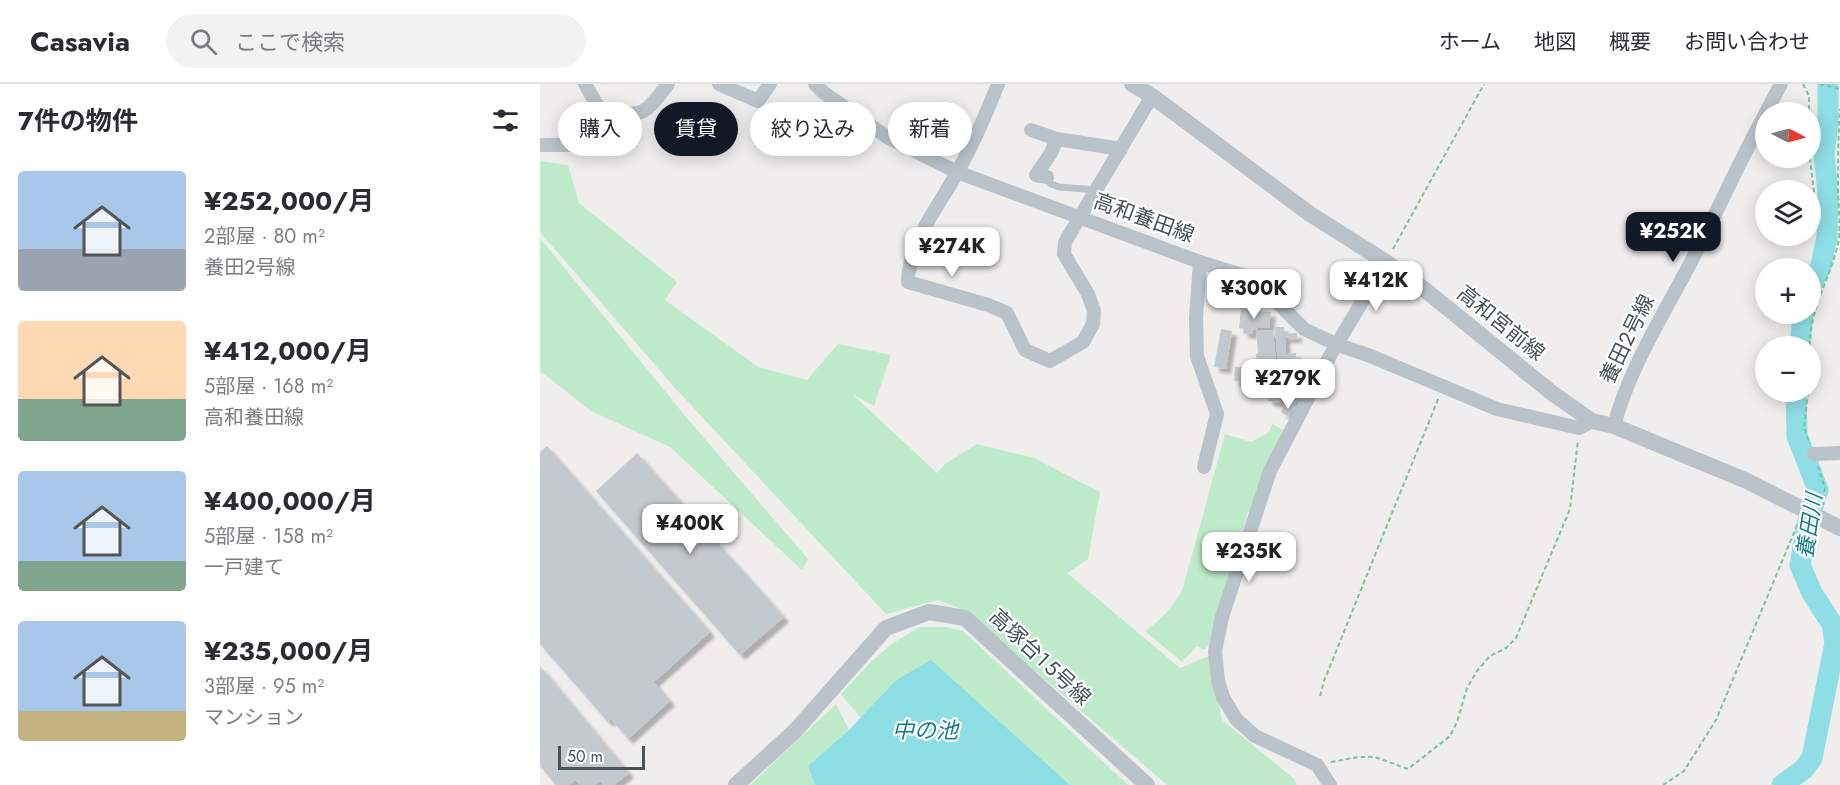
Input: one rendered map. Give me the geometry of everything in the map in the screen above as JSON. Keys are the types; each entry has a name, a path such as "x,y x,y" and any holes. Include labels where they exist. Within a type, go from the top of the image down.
{"street":[{"path":"585,84 596,102"},
{"path":"642,114 668,84"},
{"path":"719,84 758,101 770,84"},
{"name":"高和養田線","path":"815,84 886,137 957,172 1200,262 1245,276 1260,285 1304,329 1338,345 1368,355 1497,409 1586,425"},
{"path":"998,84 985,119 918,240 908,266 908,282 988,305 1006,313 1025,350 1050,361 1083,342 1093,324 1094,311 1088,294 1064,254 1065,242 1152,96"},
{"name":"高和宮前線","path":"1132,84 1152,96 1310,214 1424,289 1552,393 1586,425 1614,426 1747,481 1840,528"},
{"name":"養田２号線","path":"1772,102 1781,84"},
{"path":"1031,130 1057,139 1121,149"},
{"name":"養田２号線","path":"1614,426 1620,401 1661,315 1685,273 1755,135"},
{"path":"1023,196 1032,178 1041,176 1057,139"},
{"path":"540,145 558,146"},
{"path":"1200,262 1196,318 1197,356 1217,414 1204,467"},
{"path":"1330,785 1317,765 1256,736 1236,719 1223,697 1218,680 1215,651 1222,617 1270,471 1331,354 1386,262"},
{"path":"1814,454 1840,453"},
{"name":"高塚台１５号線","path":"736,785 795,731 886,628 929,612 965,618 1147,785"}],"lane":[{"path":"1041,176 1059,187 1096,190"}],"path":[{"path":"1386,262 1484,84"},
{"path":"1803,84 1809,96 1809,102"},
{"path":"1820,84 1840,89"},
{"path":"1809,336 1839,237 1840,109"},
{"path":"1320,696 1324,681 1443,386"},
{"path":"1807,402 1804,428 1825,488 1820,518"},
{"path":"1317,765 1359,757 1375,757 1408,769 1450,736 1457,722 1467,688 1477,670 1490,657 1506,648 1516,638 1570,509 1586,425"},
{"path":"1663,785 1684,771 1716,720 1803,510"}],"green space":[{"path":"540,161 568,165 579,203 677,282 665,300 758,367 807,380 838,344 891,355 874,406 852,394 937,473 945,464 977,444 1034,458 1100,492 1088,559 1067,573 1180,668 1211,655 1222,720 1294,779 1297,785 1167,785 966,611 938,600 886,614 675,388 540,232"},
{"path":"540,238 686,417 808,559 802,570 670,447 591,411 540,371"},
{"path":"1272,424 1283,430 1264,471 1251,512 1248,512 1208,646 1204,650 1197,646 1182,662 1145,631 1167,612 1183,588 1225,434 1251,442 1269,432"},
{"path":"920,627 947,627 963,631 1128,785 1070,785 931,661 896,680 861,718 841,694 872,661 893,643"},
{"path":"836,704 849,730 808,766 815,785 750,785"}],"water":[{"name":"中の池","path":"931,660 1070,785 815,785 808,766 849,730 896,680"}],"building":[{"path":"1231,286 1251,295 1246,305 1227,297"},
{"path":"1241,309 1271,312 1269,328 1257,327 1252,334 1243,333 1244,329 1239,328"},
{"path":"1275,327 1284,327 1284,334 1297,333 1297,338 1285,338 1286,354 1296,353 1296,364 1278,365"},
{"path":"1221,329 1232,331 1226,369 1214,367"},
{"path":"1273,330 1276,364 1257,366 1256,331"},
{"path":"1235,367 1260,368 1259,383 1234,381"},
{"path":"1273,367 1287,367 1287,372 1291,372 1290,384 1273,383"},
{"path":"1294,386 1302,391 1295,404 1286,400"},
{"path":"1269,393 1281,394 1280,403 1268,401"},
{"path":"1286,403 1294,407 1289,417 1281,412"},
{"path":"547,446 710,632 654,682 670,701 628,739 611,719 608,722 540,644 540,452"},
{"path":"637,453 784,617 740,655 596,491"},
{"path":"540,666 629,773 614,785 603,785 601,781 594,785 581,785 575,780 569,785 556,785 540,766"}],"waterway":[{"name":"養田川","path":"1821,266 1827,237 1828,194 1824,154 1828,123 1828,84"},
{"name":"養田川","path":"1801,336 1802,324"},
{"name":"養田川","path":"1782,785 1804,769 1812,758 1835,643 1832,624 1812,593 1800,565 1807,525 1818,490 1797,436 1796,402"}]}
